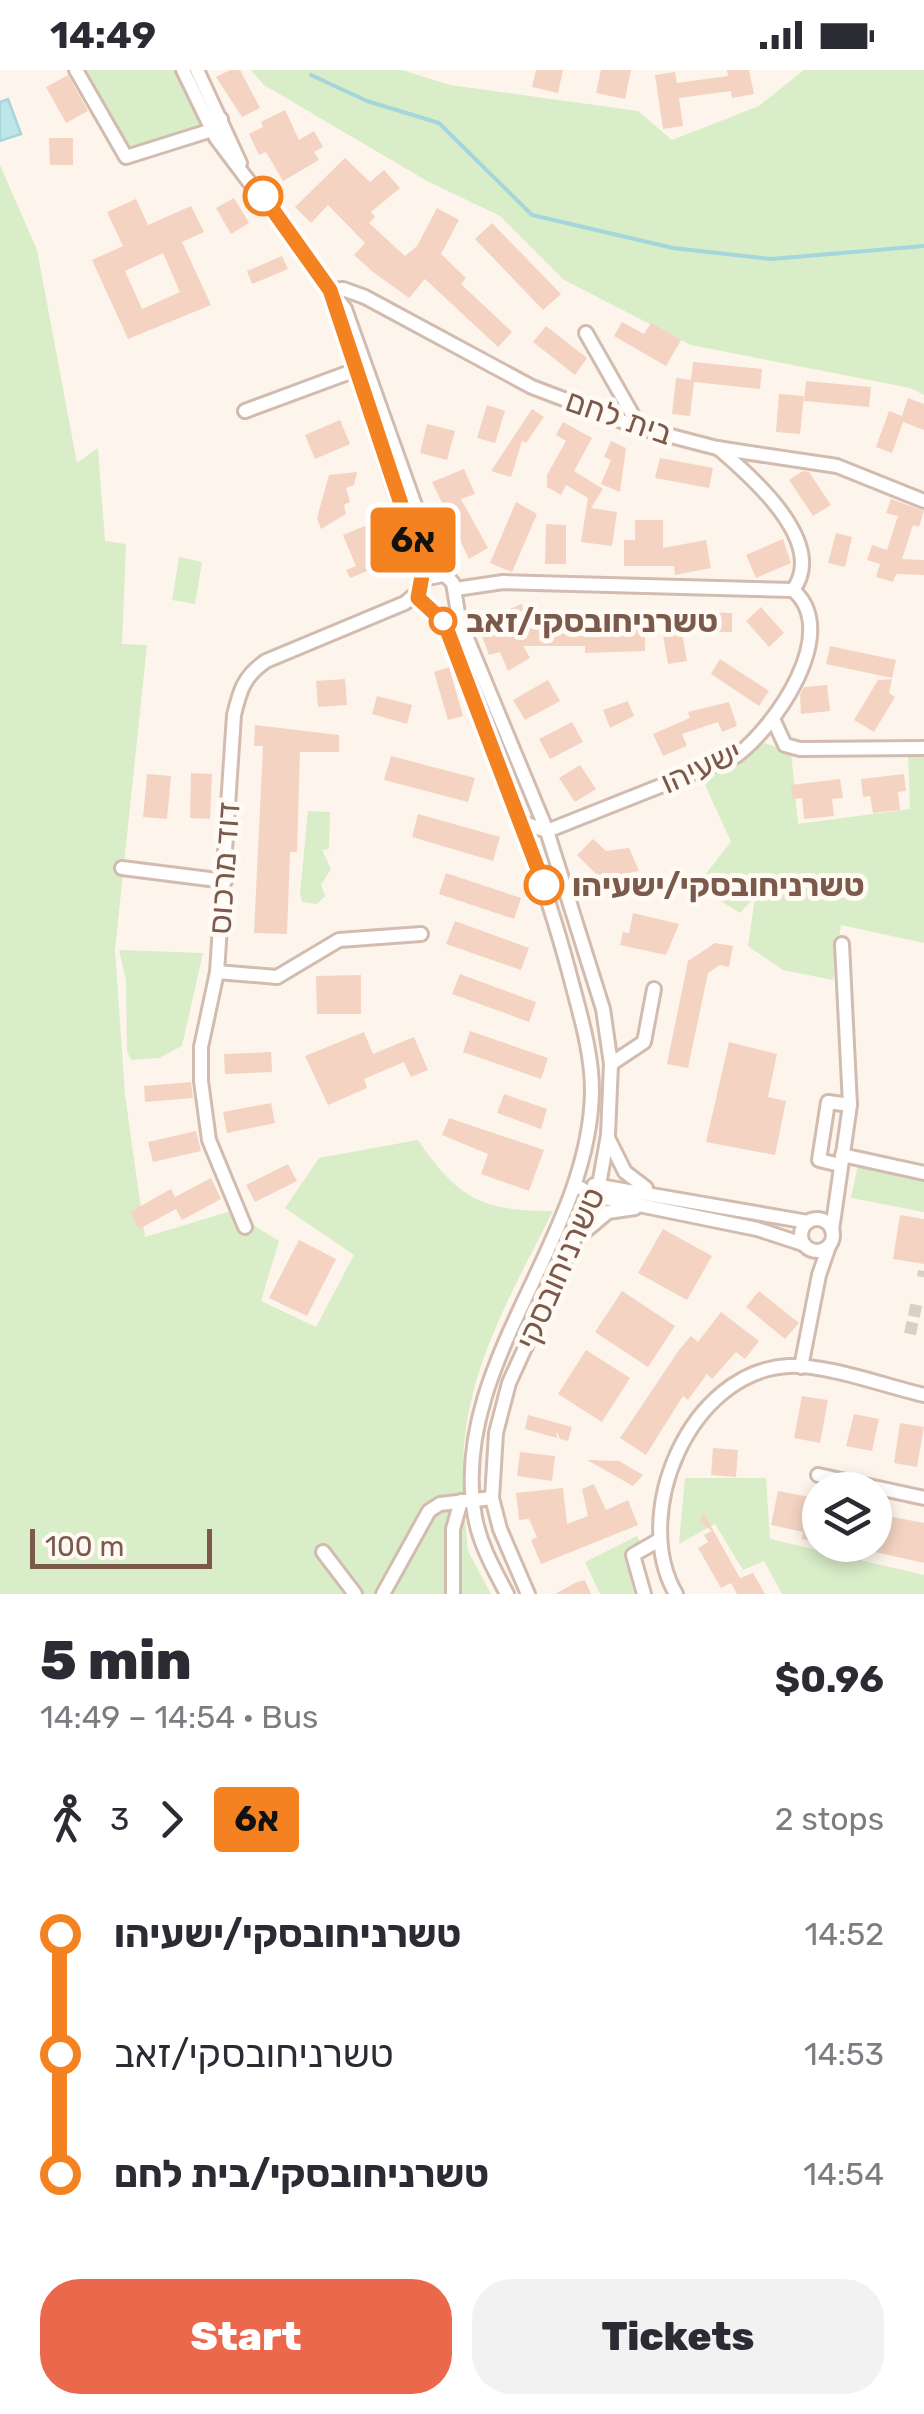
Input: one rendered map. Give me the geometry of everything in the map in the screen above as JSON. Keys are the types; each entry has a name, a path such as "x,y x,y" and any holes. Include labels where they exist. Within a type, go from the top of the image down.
{"street":[{"path":"76,70 126,157 216,124"},
{"path":"184,70 240,165 350,321 443,575 455,594"},
{"path":"197,70 216,124"},
{"name":"בית לחם","path":"330,290 344,289 366,297 502,373 640,428 717,448 837,466 924,501"},
{"path":"330,290 423,579 424,604 450,608 455,594"},
{"path":"586,333 640,428"},
{"path":"246,410 353,370"},
{"path":"717,448 779,508 804,557 804,574 793,590"},
{"path":"423,579 443,575"},
{"path":"455,594 503,582 793,590 804,599 811,620 810,647 774,721"},
{"name":"טשרניחובסקי","path":"455,594 459,619 546,832 603,1010 611,1064 608,1135 597,1191 504,1395 496,1432 492,1498 500,1528 528,1594"},
{"name":"דוד מרכוס","path":"245,1227 209,1140 203,1108 201,1047 217,972 234,715 241,686 266,661 405,603 424,604"},
{"name":"טשרניחובסקי","path":"424,604 444,622 553,910 591,1064 590,1119 577,1186 493,1377 467,1501 507,1594"},
{"name":"ישעיהו","path":"546,832 736,756 761,738 774,721 785,744 800,749 924,748"},
{"path":"521,822 546,832"},
{"path":"122,868 225,881"},
{"path":"217,972 277,978 339,940 421,934"},
{"path":"801,1367 832,1230 850,1105 842,944"},
{"path":"611,1064 644,1042 654,988"},
{"path":"850,1105 828,1102 819,1160 924,1173"},
{"path":"608,1135 615,1157 629,1176 657,1193"},
{"path":"577,1186 662,1210 756,1229 820,1251 829,1246"},
{"path":"597,1191 657,1193 825,1222 832,1230"},
{"path":"819,1276 801,1232 834,1200"},
{"path":"572,1247 608,1212 662,1210"},
{"path":"751,1212 756,1229"},
{"path":"676,1594 662,1567 659,1540 678,1452 703,1410 722,1392 752,1376 801,1367 924,1395"},
{"path":"892,1491 924,1498"},
{"path":"383,1594 429,1511 440,1504 492,1498"},
{"path":"453,1594 453,1529 467,1501"},
{"path":"644,1594 633,1555 659,1540"},
{"path":"323,1552 354,1594"}],"green space":[{"path":"81,70 176,70 203,128 129,150"},
{"path":"251,70 402,70 450,85 638,111 672,140 759,106 804,70 924,70 924,395 910,388 691,345 564,280 500,216 427,181 264,85"},
{"path":"0,165 37,250 77,463 98,448 105,541 126,544 122,644 147,645 115,950 125,1095 145,1237 231,1211 279,1241 261,1301 316,1327 354,1255 285,1208 319,1158 418,1140 446,1176 474,1198 508,1208 553,1211 502,1313 476,1383 463,1457 465,1495 450,1494 452,1515 465,1519 468,1551 491,1594 0,1594"},
{"path":"179,557 202,562 195,604 172,600"},
{"path":"765,743 791,752 798,824 910,809 908,752 924,753 924,943 841,925 833,980 783,970 748,946 755,897 740,913 696,886 731,842 701,776"},
{"path":"308,811 330,812 329,849 322,850 331,869 321,885 325,896 317,904 302,902 300,894"},
{"path":"119,950 203,953 182,1046 159,1058 131,1060 127,1051 126,980"},
{"path":"858,1165 924,1180 924,1212 851,1198"},
{"path":"685,1478 766,1478 770,1539 802,1546 802,1562 868,1562 924,1575 924,1594 782,1594 764,1561 743,1570 715,1524 679,1544"},
{"path":"637,1536 643,1547 625,1555 634,1594 600,1594 585,1562"}],"water":[{"path":"8,99 21,134 0,141 0,102"}],"building":[{"path":"240,70 260,108 242,117 216,77"},
{"path":"536,70 563,70 558,93 532,87"},
{"path":"601,70 631,70 625,99 596,93"},
{"path":"727,70 749,70 754,94 732,98 731,91 679,98 683,126 663,129 655,75 675,72 677,83 728,76"},
{"path":"68,75 88,111 66,123 46,87"},
{"path":"285,110 299,140 314,131 323,147 314,152 319,160 283,181 266,152 259,155 249,134 263,127 261,122"},
{"path":"49,138 73,138 73,165 50,165"},
{"path":"345,158 370,182 384,170 400,188 371,212 375,217 369,223 405,256 417,246 437,208 459,220 441,254 466,278 461,284 512,332 498,347 425,279 409,298 373,272 354,255 365,243 328,205 311,223 295,207"},
{"path":"234,198 249,223 231,234 216,208"},
{"path":"136,199 148,225 191,206 204,232 182,242 211,305 128,339 92,260 123,246 107,212","holes":["163,253 180,292 142,309 125,271"]},
{"path":"492,223 561,294 543,310 475,239"},
{"path":"282,256 288,269 252,284 247,271"},
{"path":"622,322 644,334 651,323 681,340 666,366 614,336"},
{"path":"546,326 587,358 575,375 533,342"},
{"path":"693,362 762,369 760,389 694,382 690,416 672,414 676,378 691,380"},
{"path":"806,381 871,387 869,407 804,401"},
{"path":"779,394 804,396 800,434 776,432"},
{"path":"908,398 924,404 924,430 903,422 892,453 876,447 889,411 902,416"},
{"path":"487,405 505,411 495,443 477,438"},
{"path":"532,409 544,417 526,443 522,441 511,477 491,471"},
{"path":"340,420 350,444 315,459 305,435"},
{"path":"563,422 592,438 574,471 603,489 591,508 617,512 612,546 581,542 588,498 566,485 561,495 547,487 547,475 566,441 556,435"},
{"path":"427,424 455,431 447,460 420,453"},
{"path":"611,441 626,448 620,492 601,484 611,460 604,457"},
{"path":"660,458 713,468 709,488 655,478"},
{"path":"464,469 475,494 461,499 488,548 469,559 432,482"},
{"path":"803,471 809,472 831,505 813,516 789,480"},
{"path":"357,472 354,485 346,488 350,502 344,505 346,514 321,529 317,518 329,475"},
{"path":"891,499 924,511 919,527 913,525 902,559 924,560 924,575 896,574 893,582 876,577 880,564 867,560 872,545 887,550 898,516 886,513"},
{"path":"516,502 537,514 512,572 490,563"},
{"path":"635,520 663,520 663,548 706,540 711,568 675,575 674,566 624,566 624,540 635,540"},
{"path":"377,521 384,538 375,541 381,554 368,560 372,569 350,578 346,570 356,566 343,535"},
{"path":"546,524 566,525 566,564 545,564"},
{"path":"836,533 852,537 845,567 828,563"},
{"path":"783,539 791,563 756,578 746,555"},
{"path":"522,604 526,626 546,626 546,613 645,612 645,651 585,653 585,646 523,646 530,658 508,671 500,652 489,655 477,622"},
{"path":"761,607 784,633 769,647 746,621"},
{"path":"699,612 732,613 732,632 699,632"},
{"path":"680,620 687,661 668,664 661,623"},
{"path":"830,646 896,660 892,678 826,664"},
{"path":"720,659 769,691 759,706 711,674"},
{"path":"449,667 463,716 448,720 434,672"},
{"path":"345,679 347,705 318,707 316,681"},
{"path":"892,679 889,693 895,697 874,732 854,720 878,680"},
{"path":"548,680 560,701 525,720 513,700"},
{"path":"827,685 830,711 801,714 800,695 804,687"},
{"path":"377,696 412,705 407,724 372,714"},
{"path":"628,701 634,716 610,728 603,710"},
{"path":"729,702 737,726 722,732 718,722 682,734 687,746 663,756 653,734 690,718 688,712"},
{"path":"572,722 583,742 550,759 539,739"},
{"path":"255,725 339,735 339,752 300,752 297,852 290,852 287,934 254,933 263,746 254,746"},
{"path":"391,756 475,778 468,802 384,780"},
{"path":"580,765 596,789 575,802 559,778"},
{"path":"191,773 212,774 210,819 190,818"},
{"path":"147,774 171,776 167,819 143,817"},
{"path":"904,774 906,791 898,792 900,810 873,813 870,796 863,797 861,779"},
{"path":"840,779 843,798 832,799 834,816 804,819 802,798 793,799 791,785"},
{"path":"418,814 500,837 493,861 412,837"},
{"path":"593,839 606,851 629,848 639,871 612,876 622,894 585,887 596,874 577,855"},
{"path":"446,873 521,898 514,919 439,894"},
{"path":"633,913 679,924 666,955 620,945 623,932 629,933"},
{"path":"455,921 529,948 521,970 446,944"},
{"path":"715,943 733,946 729,967 720,965 708,973 688,1068 667,1064 688,961"},
{"path":"460,974 536,1002 529,1022 452,994"},
{"path":"361,975 361,1014 317,1014 316,976"},
{"path":"470,1031 548,1058 541,1079 463,1052"},
{"path":"364,1032 373,1054 414,1037 428,1070 411,1077 404,1062 364,1079 367,1088 328,1105 305,1056"},
{"path":"729,1042 777,1054 768,1097 786,1101 775,1155 706,1142"},
{"path":"271,1052 272,1072 225,1074 224,1054"},
{"path":"191,1082 193,1098 145,1102 144,1086"},
{"path":"504,1094 547,1109 541,1129 497,1113"},
{"path":"271,1103 275,1123 227,1133 223,1112"},
{"path":"449,1118 544,1150 529,1191 481,1174 488,1154 442,1135"},
{"path":"196,1131 201,1151 153,1162 148,1142"},
{"path":"288,1164 297,1181 255,1202 246,1185"},
{"path":"211,1178 221,1199 182,1220 176,1209 139,1229 130,1212 171,1189 175,1197"},
{"path":"900,1215 924,1219 924,1264 893,1259"},
{"path":"663,1229 712,1256 687,1300 638,1273"},
{"path":"299,1240 336,1259 307,1316 269,1298"},
{"path":"622,1291 675,1326 648,1367 595,1332"},
{"path":"759,1291 799,1323 785,1339 746,1307"},
{"path":"721,1312 759,1341 745,1359 736,1352 712,1379 707,1374 688,1400 683,1396 646,1455 620,1438 679,1350 691,1336 698,1342"},
{"path":"586,1350 630,1378 602,1422 558,1394"},
{"path":"802,1396 828,1400 820,1443 794,1438"},
{"path":"854,1414 879,1419 872,1451 846,1446"},
{"path":"528,1415 572,1427 568,1441 560,1439 556,1430 557,1438 525,1429"},
{"path":"900,1423 924,1427 917,1467 894,1463"},
{"path":"713,1448 738,1450 736,1477 711,1475"},
{"path":"520,1452 555,1456 552,1481 517,1476"},
{"path":"587,1460 619,1461 643,1475 633,1486"},
{"path":"594,1484 606,1510 628,1500 638,1525 541,1564 531,1540 537,1537 529,1519 519,1520 516,1493 563,1488 567,1524 588,1516 582,1489"},
{"path":"778,1491 802,1496 802,1532 771,1525"},
{"path":"704,1514 740,1578 753,1573 765,1594 737,1594 731,1583 721,1588 698,1548 708,1542 704,1535 712,1531 699,1521"},
{"path":"892,1517 924,1523 924,1563 892,1556"},
{"path":"585,1580 591,1594 555,1594 575,1583"}],"waterway":[{"path":"311,75 367,101 439,123 532,215 673,248 771,259 924,246"}],"tunnel":[{"path":"923,1277 924,1271"},
{"path":"910,1334 917,1301"}],"bus line":[{"name":"6א","path":"263,196 330,290 345,347 423,570 418,598 425,609 444,622 544,885"}],"place":[{"name":"טשרניחובסקי/זאב","path":"443,621"},
{"name":"טשרניחובסקי/ישעיהו","path":"544,885"}]}
